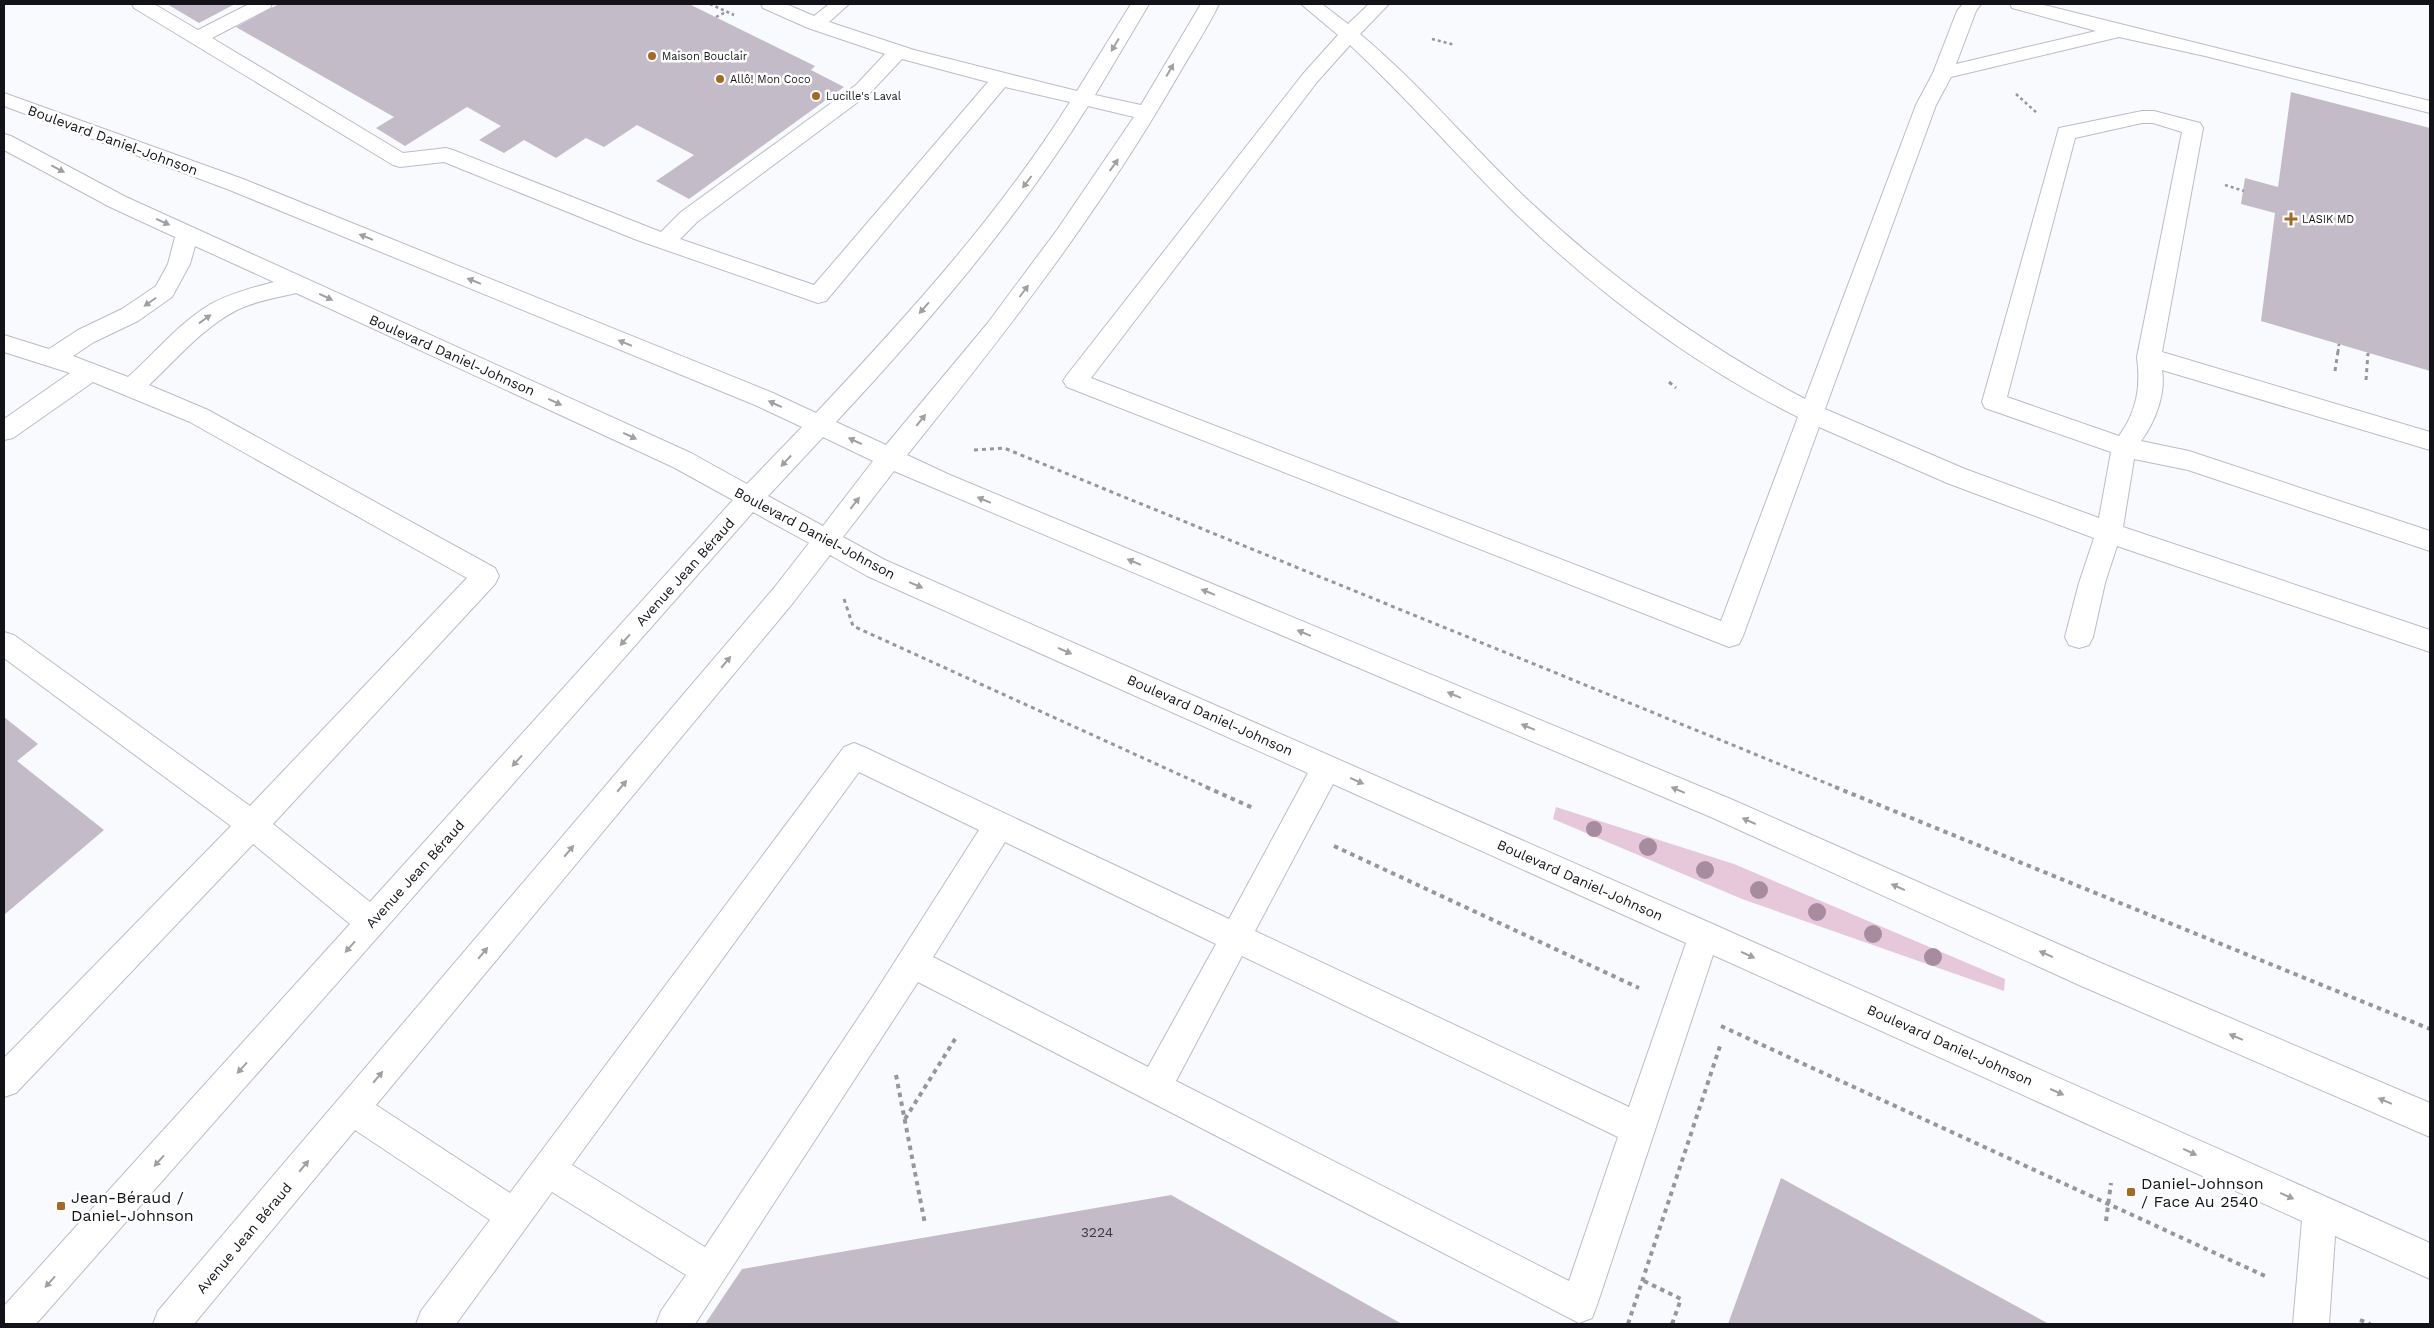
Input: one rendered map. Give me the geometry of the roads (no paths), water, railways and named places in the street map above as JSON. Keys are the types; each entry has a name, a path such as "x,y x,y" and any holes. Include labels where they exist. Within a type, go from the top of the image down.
{"street":[{"path":"141,4 400,160 446,155 664,242 818,294 1001,79"},
{"path":"197,38 263,4"},
{"path":"770,4 815,24 899,51 1001,79 1146,113"},
{"path":"815,24 840,4"},
{"name":"Avenue Jean Béraud","path":"12,1324 750,498 875,365 960,267 1028,180 1083,98 1140,4"},
{"name":"Avenue Jean Béraud","path":"171,1324 783,596 890,458 995,330 1131,140 1210,4"},
{"path":"1310,4 1349,34 1546,229 1599,274 1651,316 1706,354 1788,402 1963,480 2109,532 2430,641"},
{"path":"1380,4 1349,34 1304,86 1075,381 1729,636 1926,105 1943,73 1967,11 1972,4"},
{"path":"2019,4 2121,23 2206,50 2430,107"},
{"path":"1943,73 2121,23"},
{"path":"664,242 689,217 863,90 899,51"},
{"name":"Boulevard Daniel-Johnson","path":"4,99 235,184 764,399 941,482 1732,813 2090,974 2430,1120"},
{"path":"2079,637 2092,583 2109,532 2124,447 2142,422 2152,380 2149,357 2193,128 2154,117 2142,117 2066,133 1994,402 2124,447 2189,462 2430,541"},
{"name":"Boulevard Daniel-Johnson","path":"4,141 118,202 682,460 876,568 1704,935 2430,1261"},
{"path":"51,359 86,336 130,315 164,291 179,264 187,232"},
{"path":"132,388 195,326 211,314 244,299 300,284"},
{"path":"4,343 91,371 199,416 486,576 252,825 4,1082"},
{"path":"2149,357 2430,441"},
{"path":"4,431 91,371"},
{"path":"4,643 252,825 372,923"},
{"path":"434,1324 854,756 1638,1129"},
{"path":"1155,1088 1327,768"},
{"path":"674,1324 912,963 1000,824"},
{"path":"912,963 1578,1305 1704,935"},
{"path":"352,1108 514,1216"},
{"path":"548,1170 710,1270"},
{"path":"2311,1324 2320,1211"}],"place":[{"name":"Maison Bouclair","path":"652,56"},
{"name":"Allô! Mon Coco","path":"720,79"},
{"name":"Lucille's Laval","path":"816,96"},
{"name":"LASIK MD","path":"2291,219"},
{"name":"Daniel-Johnson / Face Au 2540","path":"2131,1192"},
{"name":"Jean-Béraud / Daniel-Johnson","path":"61,1206"}]}
